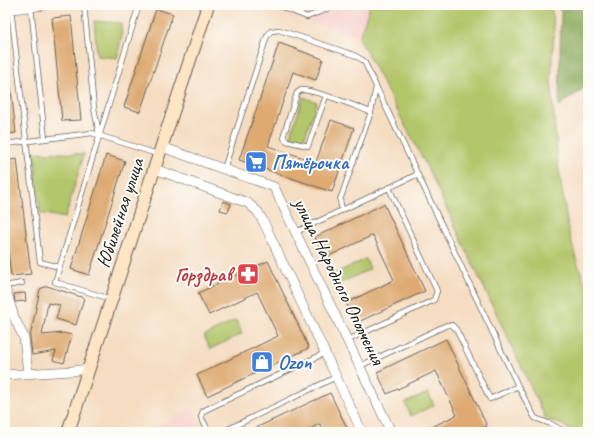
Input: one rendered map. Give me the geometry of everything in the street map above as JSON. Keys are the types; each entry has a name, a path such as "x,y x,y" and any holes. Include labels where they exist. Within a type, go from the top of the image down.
{"main road":[{"name":"Юбилейная улица","path":"68,432 208,5"}],"street":[{"path":"8,9 45,5"},
{"name":"улица Народного Ополчения","path":"161,151 224,169 274,187 391,432"},
{"path":"154,170 254,207 264,224 362,432"},
{"path":"5,286 14,317 24,338 28,374"},
{"path":"5,375 88,369"}],"lane":[{"path":"84,5 94,108 100,136"},
{"path":"112,299 55,282 139,5"},
{"path":"276,5 307,16 327,9 329,5"},
{"path":"31,7 45,138"},
{"path":"8,9 26,141 40,262 59,267"},
{"path":"224,169 267,36 271,31 279,30 360,57 364,61 518,386 535,418 565,432"},
{"path":"342,210 340,200 370,112 376,87"},
{"path":"326,96 308,146 287,141 284,138 284,134 298,93 301,90 306,89 326,96 370,112"},
{"path":"5,144 92,133 161,151"},
{"path":"296,232 418,174"},
{"path":"348,340 434,300 437,296 438,291 389,188"},
{"path":"5,286 22,283"},
{"path":"360,366 447,325 452,325 456,329 490,399 518,386"},
{"path":"209,432 202,417 203,411 325,353"},
{"path":"222,432 336,377"}],"shaded area":[{"path":"260,5 372,5 359,38"},
{"path":"192,408 203,432 144,432"}],"green space":[{"path":"370,5 551,5 554,30 551,80 558,165 569,233 577,262 588,291 588,432 572,432 563,425 546,419 427,167 359,38"},
{"path":"559,5 588,5 588,85 559,106 561,12"},
{"path":"94,21 121,23 122,35 117,58 97,56"},
{"path":"303,97 317,102 303,142 290,137"},
{"path":"34,152 84,154 65,218 40,213"},
{"path":"366,259 370,269 334,286 329,276"},
{"path":"236,320 242,334 210,349 204,336"},
{"path":"428,393 434,405 411,416 405,403"}],"building":[{"path":"156,9 173,14 140,112 124,107"},
{"path":"71,16 81,120 62,121 52,18"},
{"path":"279,43 323,59 316,80 293,72 268,146 316,162 331,120 354,128 332,192 239,160"},
{"path":"6,46 16,133 5,134 5,47"},
{"path":"106,155 125,161 89,275 71,269"},
{"path":"17,159 31,274 11,276 5,225 5,161"},
{"path":"223,201 231,204 228,212 220,210"},
{"path":"384,204 425,291 356,323 346,303 394,280 373,235 325,258 315,237"},
{"path":"268,261 309,348 207,396 197,375 278,336 257,292 209,315 198,293"},
{"path":"47,286 84,298 76,325 56,319 60,305 48,303 42,335 63,333 72,335 64,363 53,360 56,351 32,355 30,337 40,289"},
{"path":"25,293 26,301 15,302 14,294"},
{"path":"446,339 487,426 474,432 421,432 457,415 436,371 387,394 377,372"},
{"path":"330,393 349,432 324,432 320,424 303,432 247,432"}],"waterway":[{"path":"586,5 584,27 588,89"}],"place":[{"name":"Пятёрочка","path":"256,162"},
{"name":"Горздрав","path":"248,274"},
{"name":"Ozon","path":"262,362"}]}
